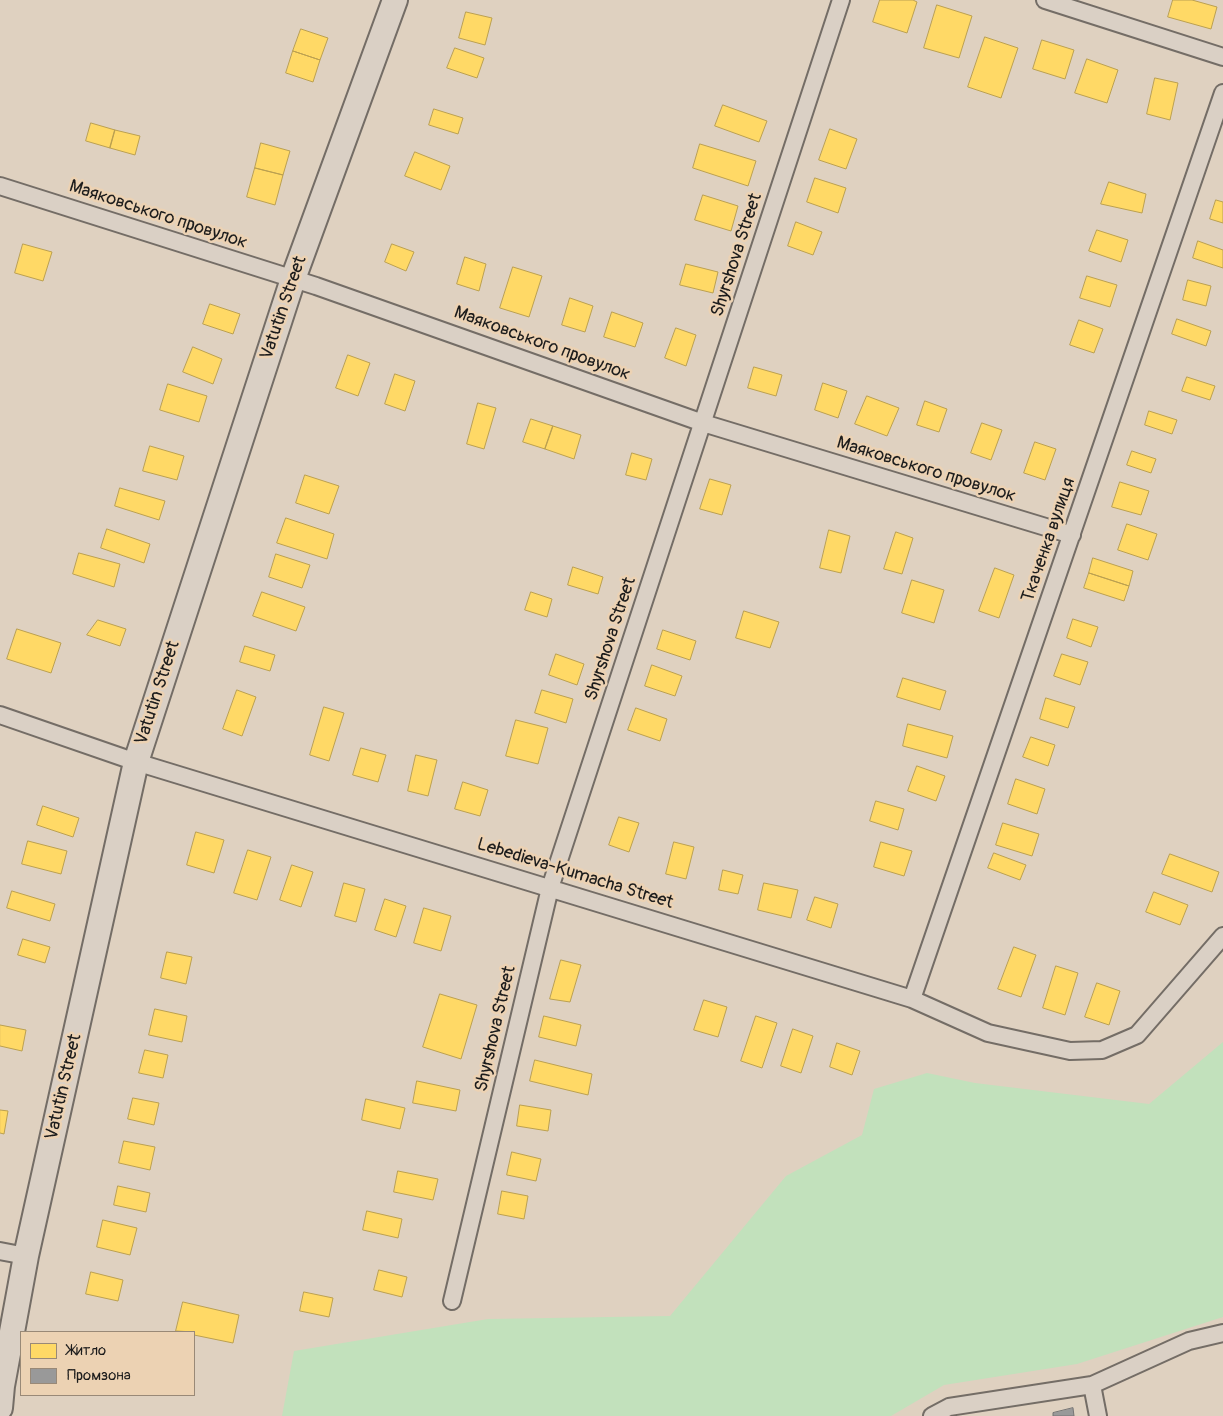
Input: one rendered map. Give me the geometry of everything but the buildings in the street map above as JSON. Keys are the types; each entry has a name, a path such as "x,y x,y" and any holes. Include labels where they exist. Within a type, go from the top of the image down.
{"street":[{"name":"Vatutin Street","path":"0,1408 2,1386 26,1256 136,762 293,279 395,0"},
{"name":"Shyrshova Street","path":"452,1301 550,888 841,0"},
{"path":"1046,0 1223,57"},
{"name":"Ткаченка вулиця","path":"912,999 1223,94"},
{"name":"Маяковського провулок","path":"0,186 316,286 703,423 1072,535"},
{"name":"Lebedieva-Kumacha Street","path":"0,716 136,762 912,999 988,1033 1070,1051 1102,1050 1137,1036 1223,936"},
{"path":"0,1251 26,1256"},
{"path":"932,1416 949,1407 1092,1385 1189,1341 1223,1333"},
{"path":"1092,1385 1098,1416"}],"green space":[{"path":"1223,1042 1223,1317 1077,1364 944,1385 891,1416 282,1416 294,1351 488,1319 670,1316 786,1176 862,1135 874,1089 927,1073 975,1083 1149,1104"}]}
